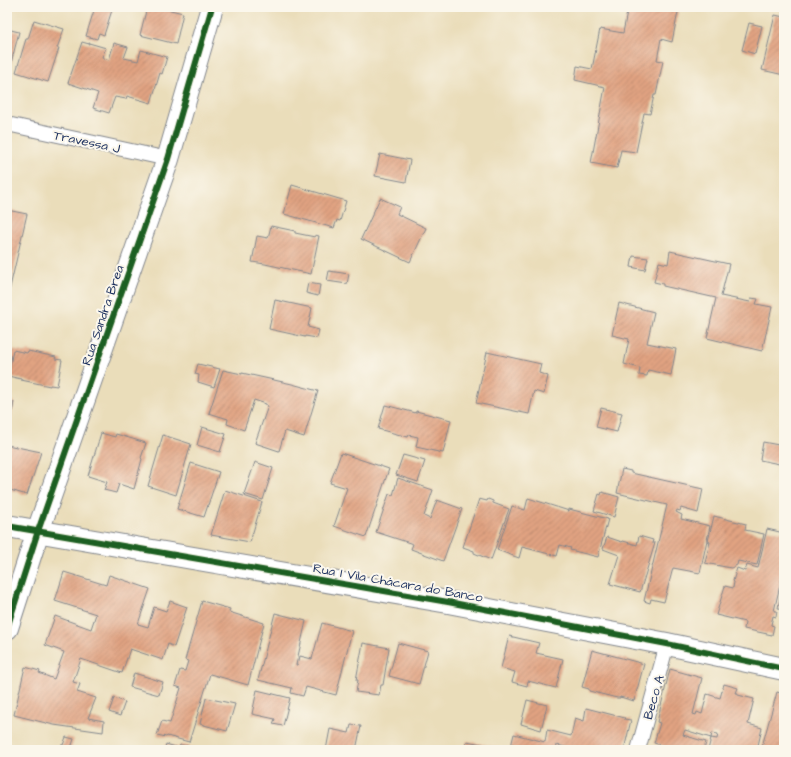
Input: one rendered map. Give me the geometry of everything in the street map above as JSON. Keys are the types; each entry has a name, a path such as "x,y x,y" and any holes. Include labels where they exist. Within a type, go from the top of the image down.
{"street":[{"name":"Rua Sandra Brea","path":"7,628 38,531 168,159 212,7"},
{"name":"Rua I Vila Chácara do Banco","path":"7,526 448,602 667,644 784,669"}],"lane":[{"name":"Travessa J","path":"7,124 168,159"},
{"name":"Beco A","path":"638,750 667,644"}],"building":[{"path":"95,7 113,7 104,35 99,33 97,39 86,36"},
{"path":"147,7 158,7 183,13 176,44 140,35"},
{"path":"628,7 679,7 672,42 661,39 657,60 663,61 656,95 654,95 650,114 644,113 636,152 621,150 617,168 591,163 605,87 575,80 577,66 592,69 600,29 623,33"},
{"path":"775,15 784,17 784,75 762,70"},
{"path":"34,20 64,29 57,48 59,48 48,82 16,72 26,39 28,39"},
{"path":"749,23 762,26 755,54 742,50"},
{"path":"7,29 19,32 9,71 7,70"},
{"path":"82,42 106,48 102,57 109,60 114,43 128,47 124,58 138,61 141,50 167,57 162,74 160,73 151,103 127,96 126,99 115,97 109,113 93,108 98,93 68,83"},
{"path":"380,154 410,160 406,182 375,176"},
{"path":"292,185 346,201 340,221 337,220 334,228 284,214"},
{"path":"380,198 400,207 397,214 426,228 410,262 361,239"},
{"path":"7,210 27,214 8,296 7,296"},
{"path":"271,226 295,231 295,233 315,237 315,235 319,236 311,274 252,262 257,236 268,238"},
{"path":"670,251 729,264 721,296 750,302 751,298 758,299 756,304 772,307 762,351 707,338 716,298 663,286 663,284 654,282 659,262 668,264"},
{"path":"633,256 648,258 645,270 631,267"},
{"path":"329,271 349,274 347,284 327,281"},
{"path":"308,283 320,285 318,296 306,293"},
{"path":"275,300 312,308 308,327 319,330 317,338 305,337 269,329"},
{"path":"619,303 654,312 647,343 676,349 671,375 648,370 647,376 639,375 640,368 624,364 629,339 612,335"},
{"path":"13,350 27,353 28,351 56,357 55,359 62,360 57,386 50,386 8,376"},
{"path":"487,352 541,364 539,373 548,376 544,394 534,391 529,414 476,403"},
{"path":"198,364 220,369 214,387 198,382 199,375 195,374"},
{"path":"223,370 292,384 318,391 304,437 285,431 279,451 255,443 268,406 254,400 244,430 227,424 228,419 209,413"},
{"path":"7,400 14,402 8,436 7,436"},
{"path":"385,405 451,420 443,453 416,447 418,437 409,435 408,437 378,429"},
{"path":"601,408 622,413 617,432 596,427"},
{"path":"202,427 226,434 220,452 197,445"},
{"path":"101,433 115,437 116,434 146,443 134,489 119,484 116,493 104,490 107,482 88,476"},
{"path":"163,435 191,444 176,495 148,486"},
{"path":"763,442 784,446 784,465 760,460"},
{"path":"7,445 41,452 27,495 7,489"},
{"path":"341,453 389,469 366,537 334,526 347,488 330,483"},
{"path":"403,455 425,461 418,482 396,475"},
{"path":"255,462 273,468 263,500 244,494"},
{"path":"191,463 219,472 204,517 177,509"},
{"path":"622,469 631,471 631,473 703,489 698,513 681,508 680,511 677,510 676,512 682,515 681,519 710,526 700,573 673,568 664,602 651,599 650,603 644,601 667,505 617,493"},
{"path":"398,478 433,490 424,516 430,519 437,500 462,509 443,561 411,549 413,544 376,532 389,494 393,495"},
{"path":"225,490 262,502 250,542 211,535"},
{"path":"602,492 619,497 614,517 594,511 599,494 601,495"},
{"path":"528,498 569,511 569,509 608,519 598,557 570,550 571,548 560,545 557,556 522,547 519,558 497,550 512,506 525,510"},
{"path":"479,499 487,501 488,499 493,501 493,503 509,509 491,560 463,547"},
{"path":"714,516 746,524 745,530 764,534 757,565 738,561 737,565 731,568 705,563"},
{"path":"767,529 784,533 784,574 774,611 777,611 776,617 773,616 771,625 774,626 772,635 744,629 745,622 716,615 725,586 733,588 733,581 737,568 745,571 747,565 758,568"},
{"path":"639,536 653,540 652,543 655,543 640,592 610,584 619,555 603,549 607,537 637,545"},
{"path":"64,572 106,585 109,575 150,589 138,624 148,627 154,607 166,611 170,601 187,607 174,647 168,644 163,660 130,649 122,673 81,659 73,682 80,684 77,692 96,698 88,718 104,721 103,732 54,725 14,715 25,667 40,671 39,673 54,679 64,652 45,645 55,616 91,629 96,614 55,601"},
{"path":"784,584 784,609 778,608"},
{"path":"202,601 230,609 229,612 264,623 248,685 210,674 189,742 157,735 162,721 170,723 181,688 175,686 180,670 185,671 188,661 185,660"},
{"path":"275,613 306,621 296,665 298,665 300,656 312,659 322,623 352,631 336,695 306,687 303,696 291,693 292,688 258,680"},
{"path":"509,636 539,643 536,653 563,659 556,688 528,681 527,686 512,682 515,672 501,668"},
{"path":"363,643 389,648 383,685 381,685 379,695 356,692 358,680 356,680"},
{"path":"398,643 428,651 419,684 389,676"},
{"path":"592,650 644,664 634,701 589,691 589,689 582,687"},
{"path":"670,669 702,678 693,714 696,715 697,712 702,714 707,694 720,698 724,684 738,688 736,693 738,693 738,695 754,699 748,724 762,728 757,750 708,750 711,738 685,730 683,735 706,742 704,750 677,750 654,743 660,723 657,722","holes":["712,733 718,734 717,739 711,738"]},
{"path":"134,673 163,682 159,695 130,687"},
{"path":"257,690 290,698 283,726 273,724 275,719 252,714"},
{"path":"777,692 784,694 784,750 761,750"},
{"path":"114,698 125,702 120,716 109,712"},
{"path":"206,698 235,704 227,731 200,724"},
{"path":"527,700 547,705 541,730 521,724"},
{"path":"586,708 631,720 624,750 577,750 557,745 556,750 510,750 514,734 545,742 547,730 571,736 575,718 584,721"},
{"path":"351,725 361,726 356,750 326,750 330,729 349,733"},
{"path":"66,737 74,739 71,748 77,750 59,750"},
{"path":"467,741 501,748 501,750 465,750"},
{"path":"166,744 179,748 180,745 188,746 198,750 164,750"}],"cycle path":[{"path":"7,628 38,531 168,159 212,7"},
{"path":"7,526 448,602 667,644 784,669"}]}
